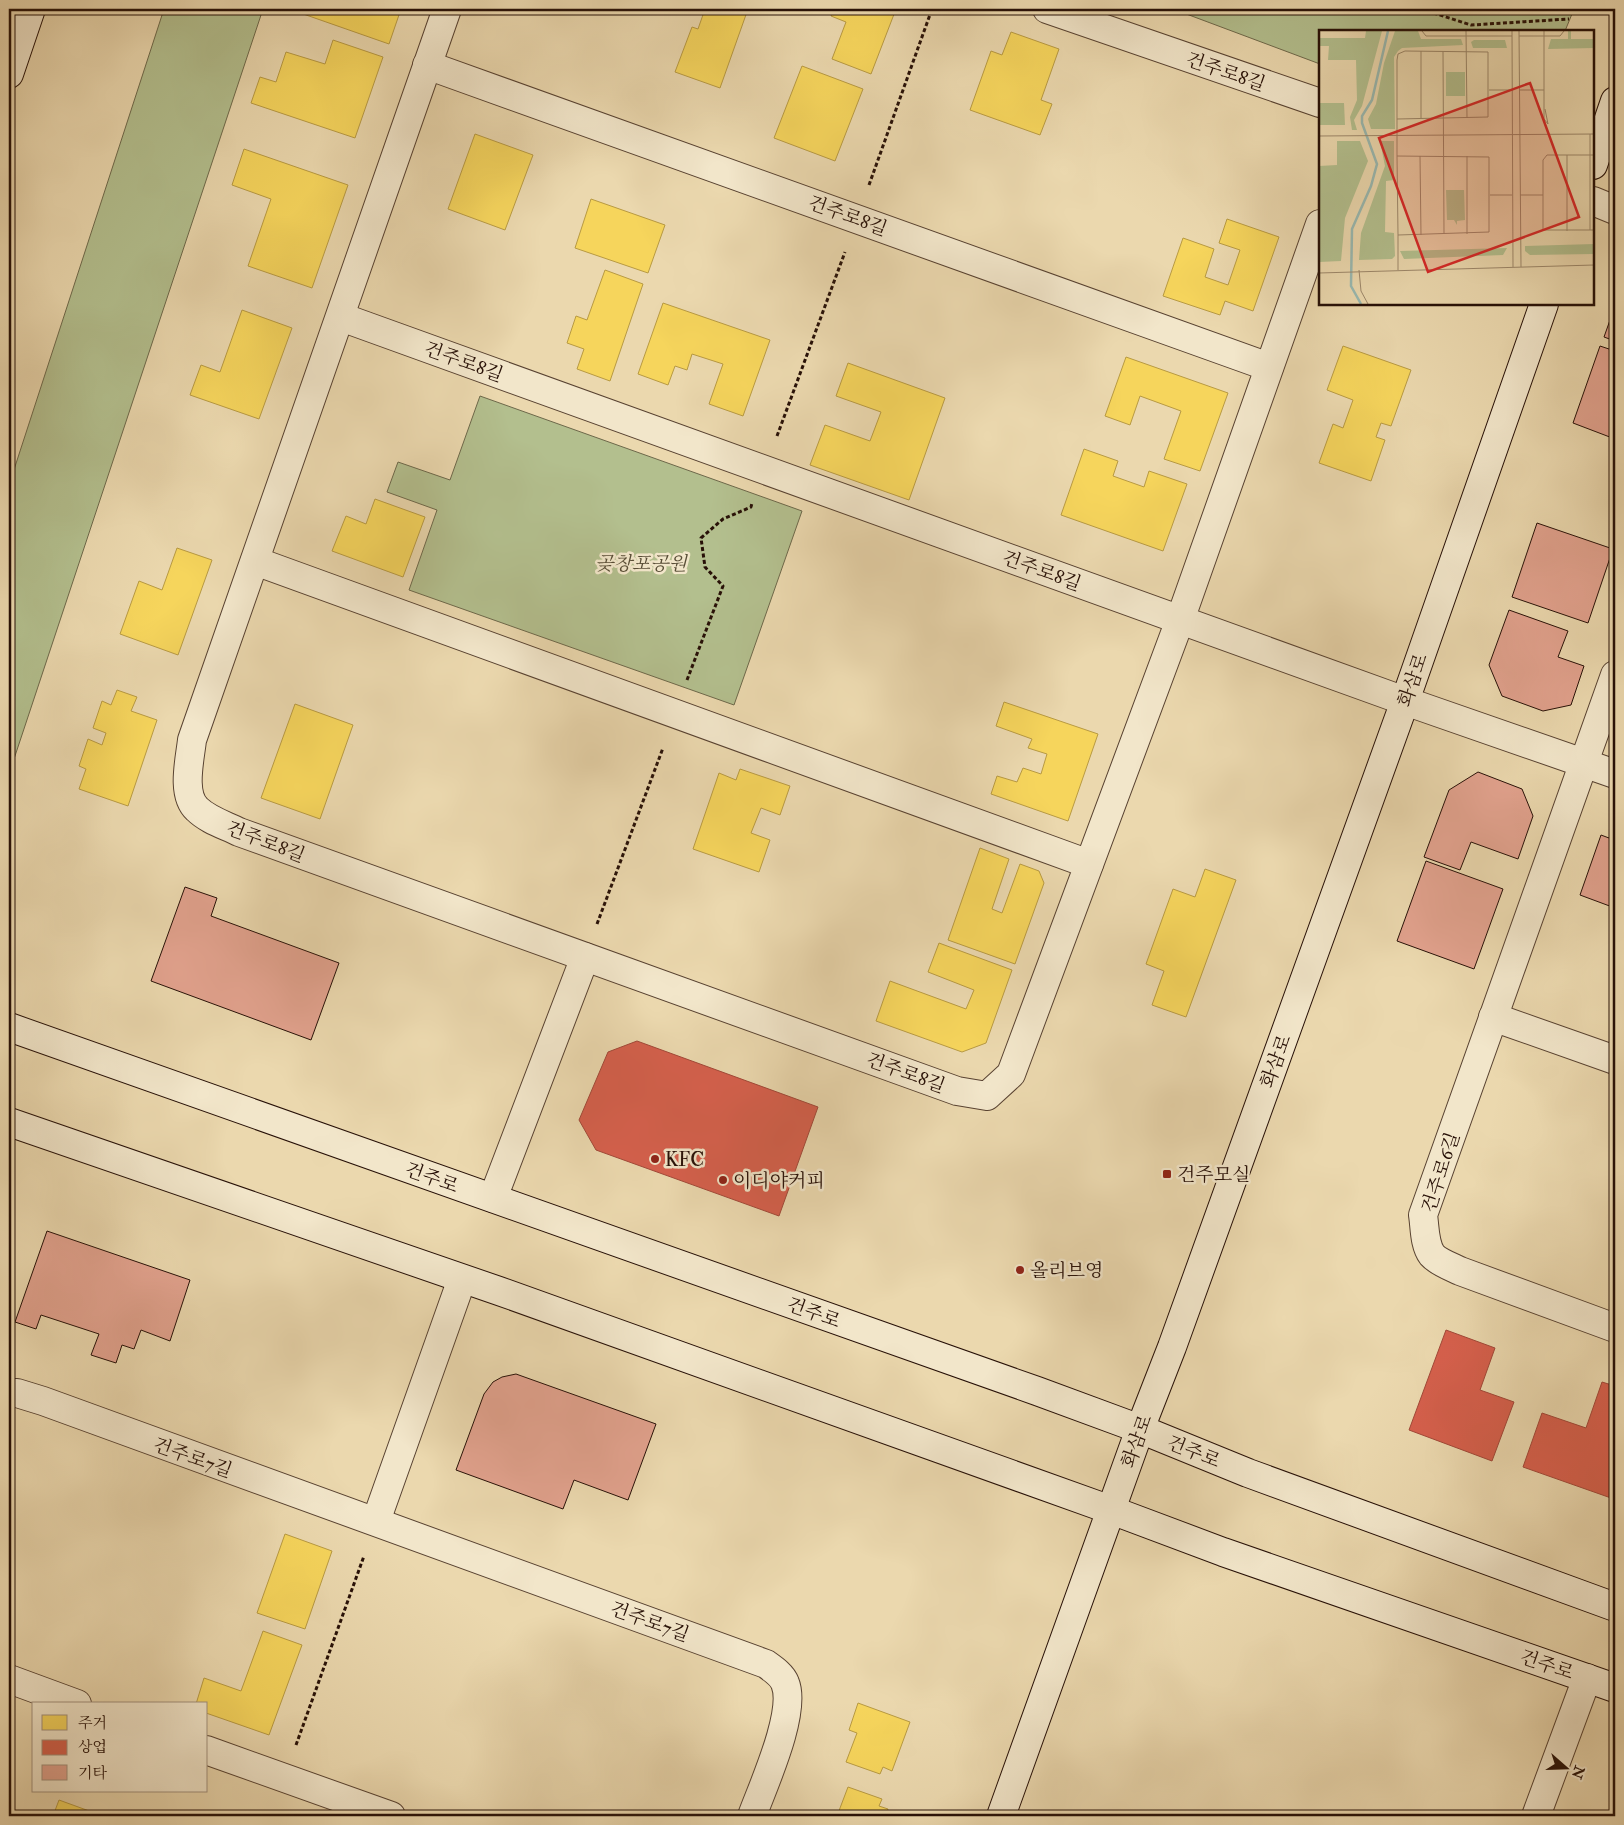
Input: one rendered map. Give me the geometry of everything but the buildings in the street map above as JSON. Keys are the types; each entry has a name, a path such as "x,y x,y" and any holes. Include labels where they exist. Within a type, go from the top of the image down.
{"street":[{"path":"9,74 31,9"},
{"name":"건주로8길","path":"447,9 192,740 188,771 190,798 196,808 209,818 238,832 957,1090 987,1096 1011,1074 1180,620 1319,227"},
{"name":"건주로8길","path":"1047,9 1319,103"},
{"name":"건주로8길","path":"427,65 1270,367"},
{"path":"1594,162 1615,101"},
{"path":"1594,202 1615,210"},
{"name":"화삼로","path":"1001,1816 1405,701 1544,305"},
{"name":"건주로8길","path":"340,317 1180,620"},
{"path":"255,561 1089,864"},
{"path":"1180,620 1615,774"},
{"name":"건주로6길","path":"1615,675 1423,1215 1426,1238 1432,1255 1460,1271 1615,1328"},
{"path":"493,1198 585,957"},
{"path":"1493,1017 1615,1060"},
{"name":"건주로","path":"9,1027 1140,1429 1248,1473 1615,1607"},
{"name":"건주로","path":"9,1122 462,1279 1111,1510 1223,1552 1615,1688"},
{"path":"376,1521 462,1279"},
{"name":"건주로7길","path":"9,1393 17,1393 43,1401 756,1659 778,1673 785,1683 788,1699 784,1727 752,1816"},
{"path":"1536,1816 1587,1678"},
{"path":"9,1679 72,1702"},
{"path":"208,1751 391,1816"}],"path":[{"path":"1421,9 1471,25 1569,19"},
{"path":"284,1778 376,1521"}],"green space":[{"path":"164,9 263,9 9,774 9,485"},
{"path":"1173,9 1574,9 1565,30 1319,30 1319,64"},
{"name":"곶창포공원","path":"480,396 802,511 734,705 409,590 437,510 387,492 398,462 450,480"}],"place":[{"name":"KFC","path":"655,1159"},
{"name":"건주모실","path":"1167,1174"},
{"name":"이디야커피","path":"723,1180"},
{"name":"올리브영","path":"1020,1270"}]}
